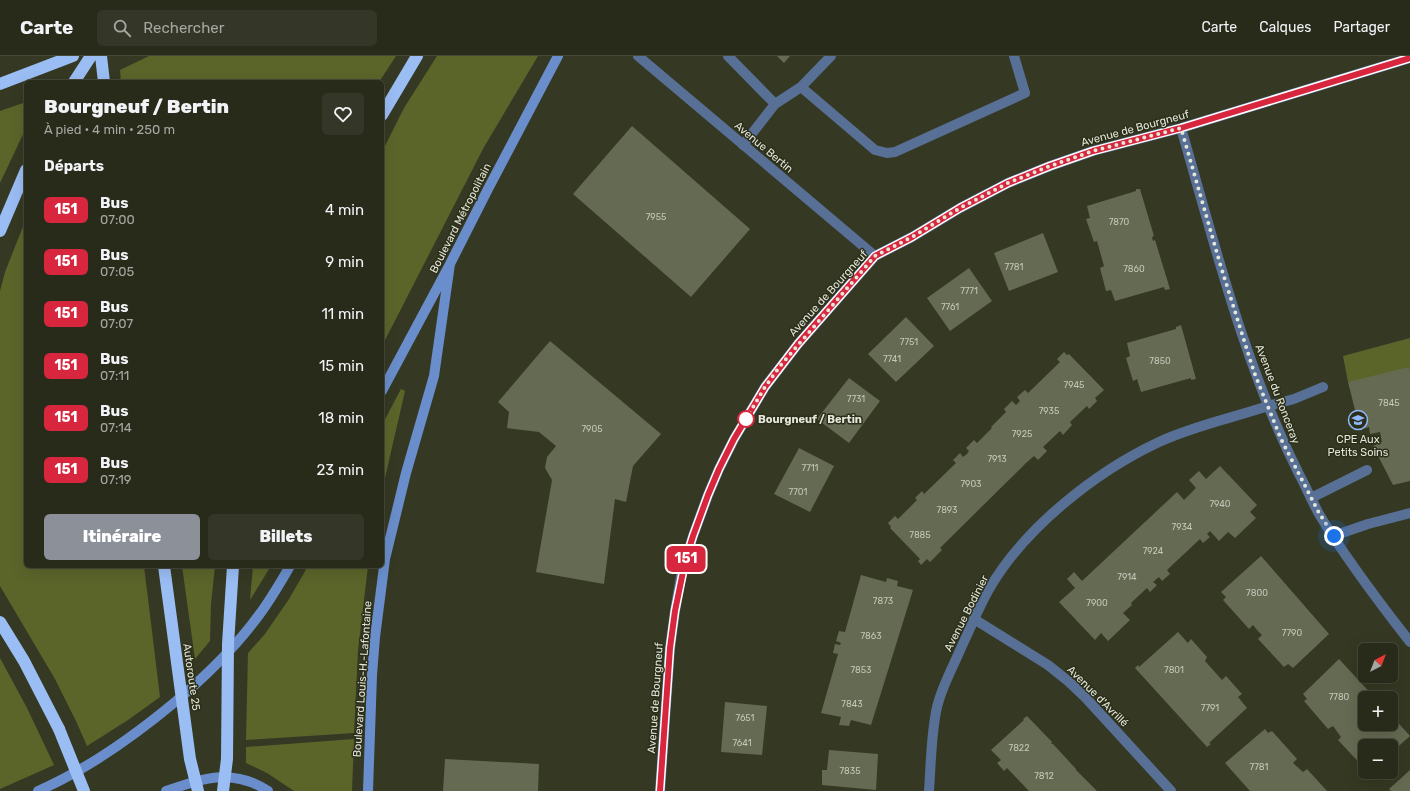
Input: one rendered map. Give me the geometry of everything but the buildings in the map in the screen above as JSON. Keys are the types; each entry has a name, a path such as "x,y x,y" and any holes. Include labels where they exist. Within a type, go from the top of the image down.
{"highway":[{"path":"0,84 73,56"},
{"path":"75,80 91,56"},
{"path":"100,56 104,80"},
{"path":"384,112 417,56"},
{"path":"0,231 24,175"},
{"name":"Autoroute 25","path":"164,568 190,759 198,791"},
{"path":"224,791 227,759 228,644 233,568"},
{"path":"0,622 24,661 59,729 84,791"}],"main road":[{"name":"Boulevard Métropolitain","path":"384,387 558,56"},
{"name":"Boulevard Louis-H.-Lafontaine","path":"368,791 369,737 374,659 386,559 406,473 434,376 450,264"},
{"path":"38,791 97,759 129,739 201,680 243,636 260,614 289,568"},
{"path":"166,791 204,779 233,777 250,782 268,791"}],"street":[{"name":"Avenue Bertin","path":"638,56 875,256"},
{"path":"728,56 775,104"},
{"path":"743,145 775,104 801,87 831,56"},
{"path":"801,87 875,150 887,154 895,152 1025,93 1014,56"},
{"name":"Avenue de Bourgneuf","path":"660,791 670,648 675,611 685,562 708,495 734,439 765,387 798,344 875,256 1008,183 1050,166 1093,151 1181,128 1410,58"},
{"name":"Avenue du Ronceray","path":"1181,128 1221,267 1254,372 1281,439 1319,513 1347,559 1410,642"},
{"name":"Avenue Bodinier","path":"929,791 932,744 937,707 949,675 989,590 1009,560 1032,534 1057,510 1091,483 1116,466 1160,442 1268,406 1294,399 1323,387"},
{"path":"1311,498 1367,470"},
{"path":"1334,536 1368,524 1410,513"},
{"name":"Avenue d'Avrillé","path":"974,620 1048,665 1068,681 1085,697 1172,791"}],"green space":[{"path":"149,56 396,56 380,80 121,80 120,70"},
{"path":"437,56 538,56 484,147 384,342 384,148 404,108"},
{"path":"24,103 24,132 0,183 0,111"},
{"path":"24,224 24,568 144,568 160,697 128,720 87,746 55,679 0,586 0,291 5,272"},
{"path":"1410,338 1410,373 1348,382 1343,356"},
{"path":"401,389 405,391 384,482 384,421"},
{"path":"182,568 215,568 211,604 210,641 195,659"},
{"path":"253,568 270,568 250,600"},
{"path":"307,568 368,568 358,650 354,733 246,740 248,653 265,634 289,599"},
{"path":"0,658 27,708 54,765 0,789"},
{"path":"354,739 352,791 294,791 267,773 246,763 246,747"}],"bus line":[{"name":"151","path":"660,791 670,648 675,611 681,576 693,536 708,495 734,439 765,387 798,344 875,256 1008,183 1050,166 1093,151 1181,128 1410,58"}],"place":[{"name":"Bourgneuf / Bertin","path":"746,419"},
{"name":"CPE Aux Petits Soins","path":"1358,420"}],"route":[{"path":"746,419 765,387 780,366 875,256 1008,183 1093,151 1181,128 1221,267 1254,372 1281,439 1319,513 1334,536"}]}
